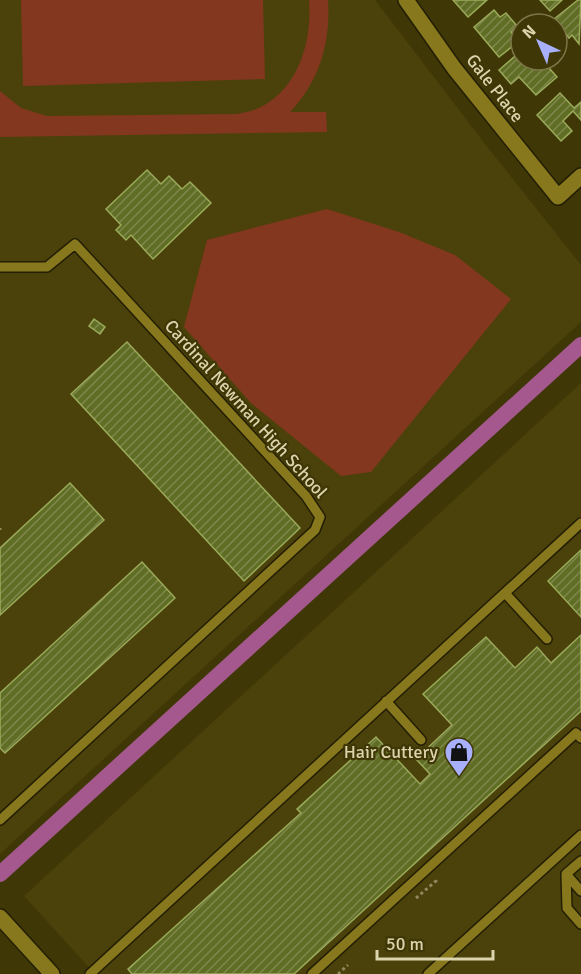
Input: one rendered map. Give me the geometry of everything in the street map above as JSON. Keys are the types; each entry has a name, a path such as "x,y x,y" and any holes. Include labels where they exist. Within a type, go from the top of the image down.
{"street":[{"name":"Gale Place","path":"406,0 490,115 558,197 581,176"},
{"path":"0,917 52,974"}],"lane":[{"name":"Cardinal Newman High School","path":"0,267 46,267 75,244 306,495 320,518 315,530 0,820"},
{"path":"90,974 581,523"},
{"path":"505,593 547,639"},
{"path":"386,701 421,740"},
{"path":"312,974 576,733 581,738"},
{"path":"428,974 581,835"},
{"path":"566,874 581,861"},
{"path":"566,874 581,891"},
{"path":"566,874 567,908 581,924"}],"path":[{"path":"338,974 348,965"}],"shaded area":[{"path":"0,0 375,0 581,265 581,322 0,854"},
{"path":"21,0 263,0 265,79 23,86"},
{"path":"309,0 328,0 325,46 309,88 290,112 326,112 327,132 0,137 0,91 21,108 47,116 237,114 256,109 272,100 285,88 295,73 307,38"},
{"path":"327,209 399,232 455,255 511,299 371,472 341,476 251,403 184,327 207,240"},
{"path":"581,383 581,974 95,974 24,896"}],"building":[{"path":"453,0 487,0 468,17"},
{"path":"540,0 562,0 550,11"},
{"path":"581,0 579,44 572,35 569,38 569,12 563,12"},
{"path":"494,10 500,17 506,13 509,17 509,49 499,57 474,27"},
{"path":"509,61 509,72 553,72 557,77 536,95 519,77 511,84 499,70"},
{"path":"560,93 574,108 581,102 581,120 573,111 563,121 572,131 561,141 537,115"},
{"path":"147,170 161,184 169,176 182,189 190,182 211,203 153,259 131,235 126,240 116,230 121,225 106,209"},
{"path":"94,319 105,327 100,334 89,326"},
{"path":"127,342 300,528 244,581 71,394"},
{"path":"70,483 104,520 0,615 0,548"},
{"path":"581,550 581,617 548,581"},
{"path":"142,562 175,598 5,753 0,748 0,693"},
{"path":"581,635 581,711 294,974 132,974 128,969 301,813 297,809 376,737 420,784 430,774 416,759 452,725 423,694 486,637 515,668 537,647 551,663"}],"waterway":[{"path":"0,874 581,345"}],"place":[{"name":"Hair Cuttery","path":"459,778"}]}
